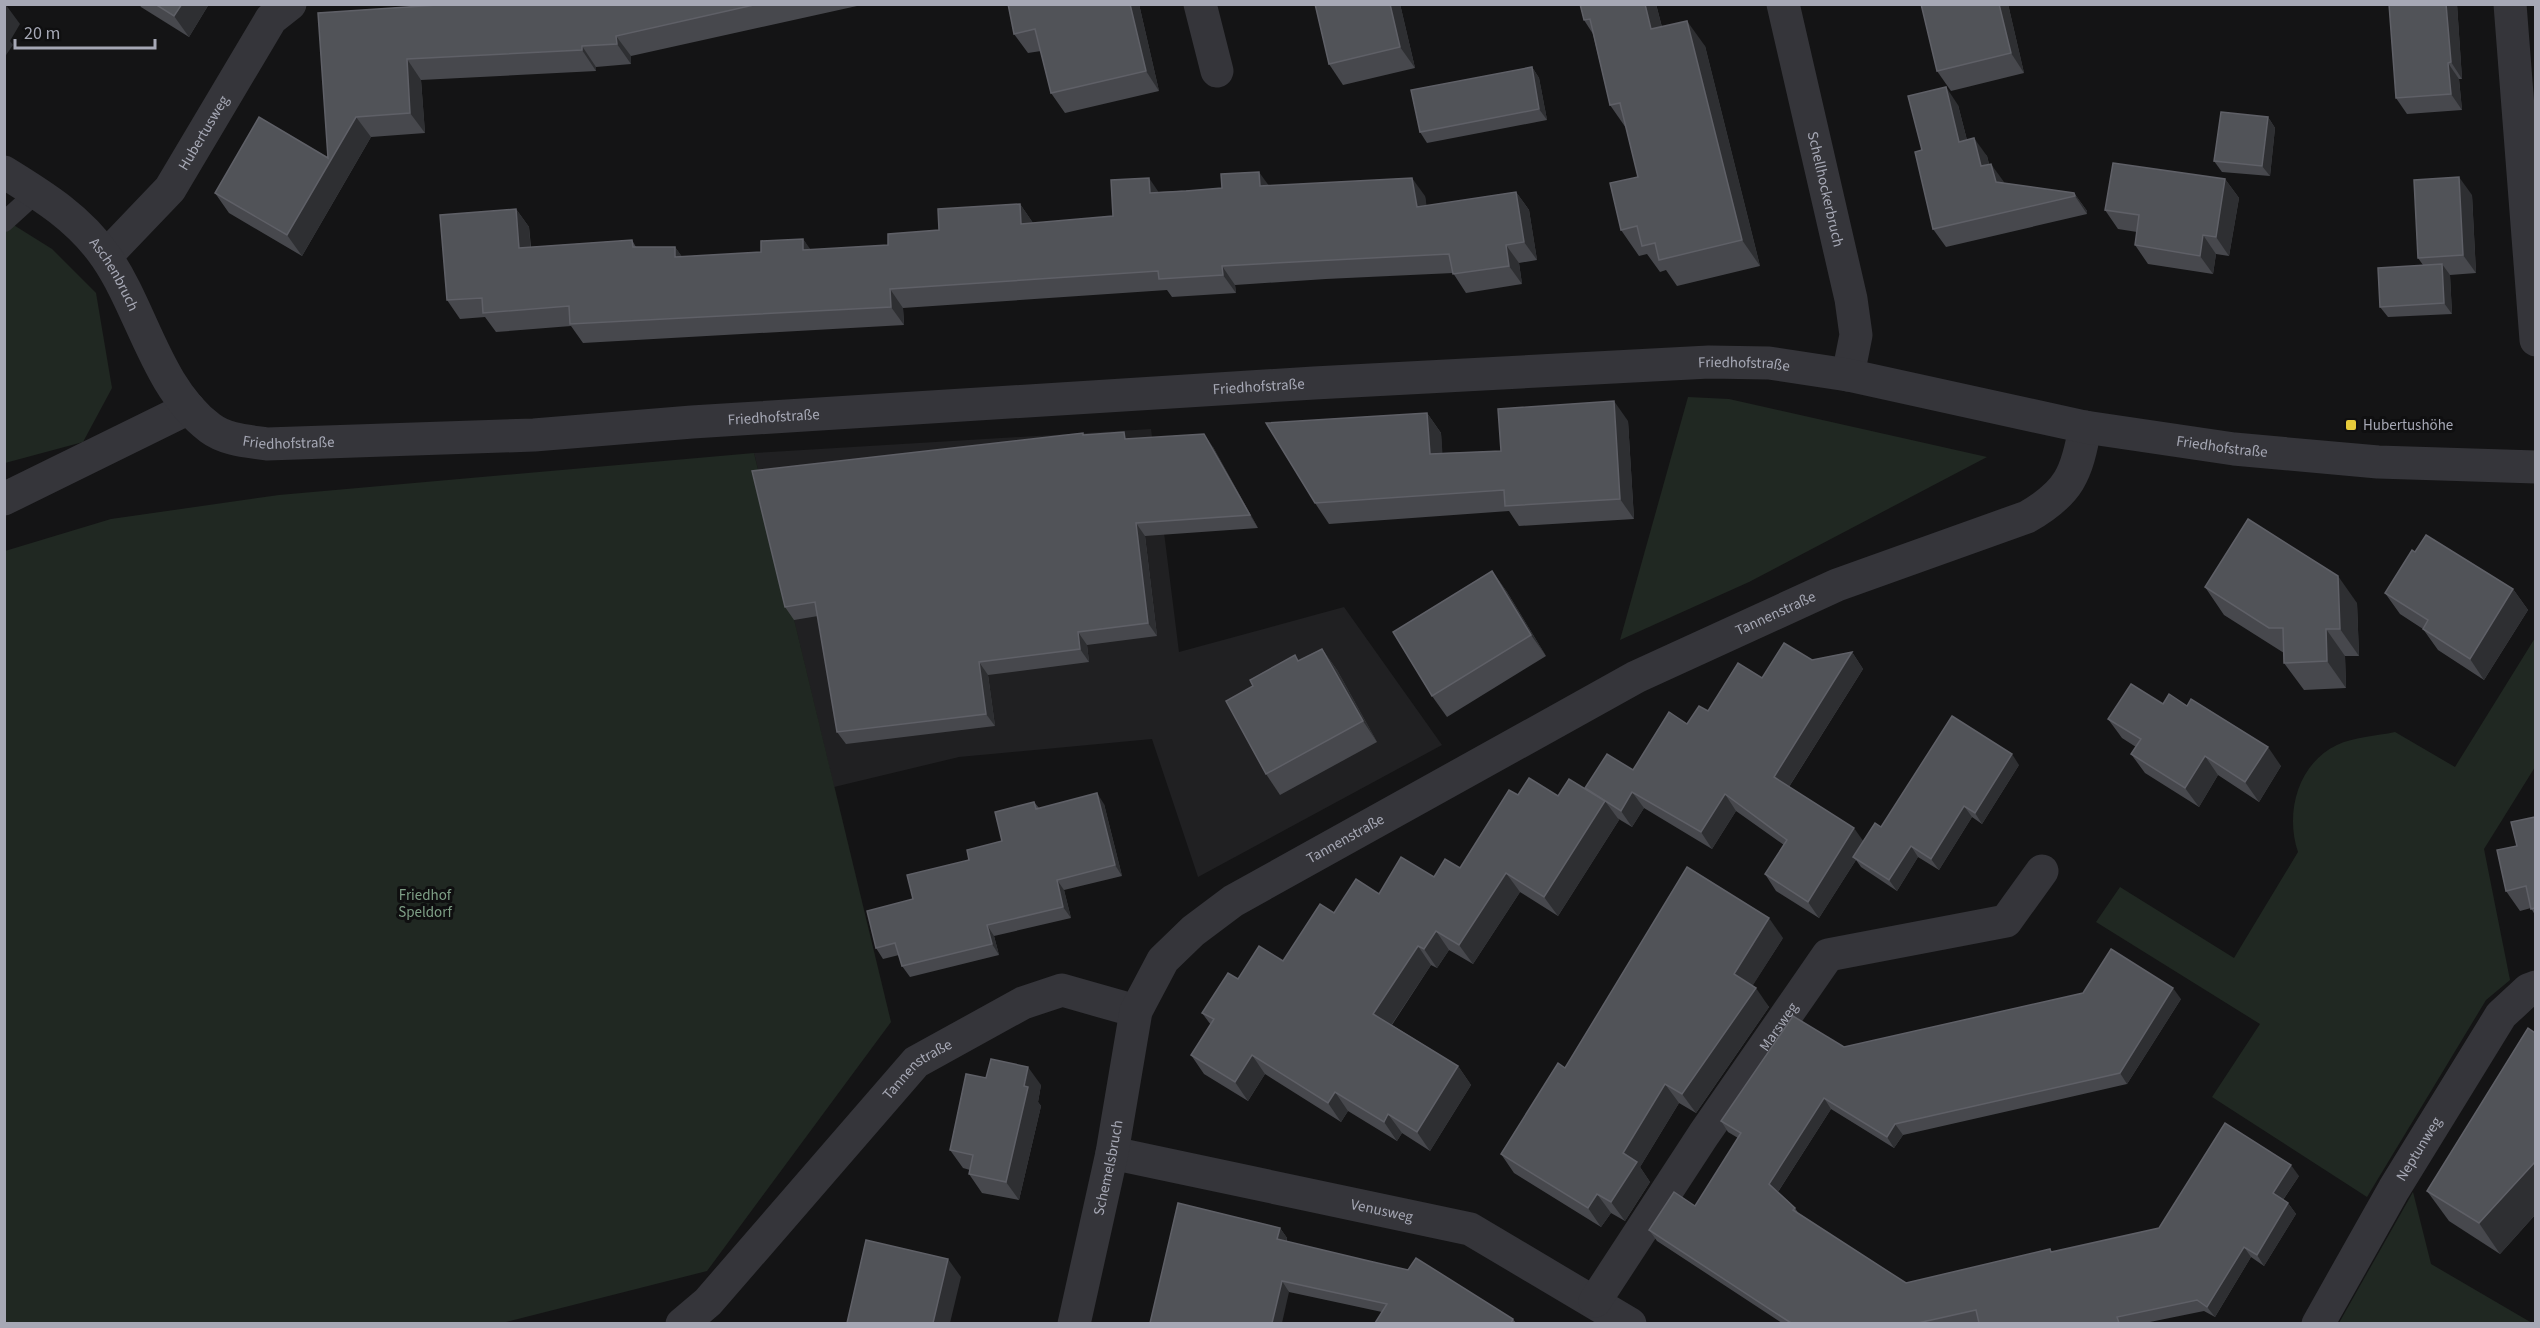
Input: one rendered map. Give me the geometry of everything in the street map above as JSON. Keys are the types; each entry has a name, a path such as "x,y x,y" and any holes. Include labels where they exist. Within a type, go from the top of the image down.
{"street":[{"name":"Hubertusweg","path":"106,256 170,189 271,20 290,4"},
{"path":"1200,4 1217,71"},
{"name":"Schellhockerbruch","path":"1783,4 1851,299 1856,335 1848,375"},
{"path":"2510,4 2535,340"},
{"name":"Aschenbruch","path":"4,172 74,218 106,256 130,298 172,386 189,408"},
{"name":"Friedhofstraße","path":"189,408 212,429 237,440 267,444 534,435 692,422 1326,382 1709,362 1769,363 1848,375 2085,427 2234,448 2378,462 2535,467"},
{"path":"7,494 189,408"},
{"name":"Tannenstraße","path":"682,1323 708,1302 916,1062 1023,1003 1062,990 1137,1011 1163,960 1193,931 1233,901 1636,677 1837,585 2027,517 2054,501 2077,466 2085,427"},
{"name":"Marsweg","path":"1595,1301 1704,1134 1828,955 2006,921 2042,871"},
{"name":"Neptunweg","path":"2318,1323 2394,1190 2501,1015 2528,990 2535,987"},
{"name":"Schemelsbruch","path":"1074,1323 1112,1153 1137,1011"},
{"name":"Venusweg","path":"1112,1153 1470,1229 1630,1323"}],"lane":[{"path":"4,222 37,192"}],"shaded area":[{"path":"1151,429 1179,652 1344,607 1442,745 1198,877 1152,739 959,757 834,787 754,453"}],"green space":[{"path":"4,219 52,249 96,293 112,388 83,442 5,463"},
{"path":"1688,397 1729,399 1987,457 1749,582 1620,640"},
{"name":"Friedhof Speldorf","path":"754,453 891,1022 707,1271 502,1323 5,1324 5,551 111,519 279,495"},
{"path":"2535,638 2535,767 2484,849 2510,980 2486,1000 2367,1197 2212,1097 2260,1024 2096,922 2120,887 2234,958 2298,852 2294,837 2294,806 2304,777 2312,764 2323,753 2343,742 2395,732 2455,767"},
{"path":"2413,1192 2431,1264 2532,1323 2339,1323"}],"building":[{"path":"155,4 182,4 174,16"},
{"path":"437,4 758,4 616,36 617,44 582,46 582,50 407,59 410,113 356,117 287,235 215,193 259,117 328,158 318,13"},
{"path":"1008,4 1130,4 1146,71 1051,93 1035,29 1014,34"},
{"path":"1315,4 1390,4 1400,47 1329,64"},
{"path":"1580,4 1645,4 1651,29 1687,21 1742,240 1659,260 1655,243 1642,246 1637,226 1621,230 1610,183 1638,177 1620,103 1610,105 1590,19 1584,20"},
{"path":"1921,4 1999,4 2011,53 1937,71"},
{"path":"2389,4 2446,4 2451,94 2396,98"},
{"path":"1532,67 1539,109 1420,132 1411,90"},
{"path":"1946,87 1959,142 1974,138 1981,166 1991,164 1996,182 2074,193 2075,196 1933,229 1915,152 1922,150 1908,96"},
{"path":"2221,112 2268,117 2262,166 2214,161"},
{"path":"2113,163 2225,179 2216,237 2203,235 2200,256 2135,245 2139,215 2105,210"},
{"path":"1259,172 1260,186 1412,178 1417,207 1516,192 1524,242 1506,245 1509,266 1453,274 1449,254 1222,266 1223,275 1159,279 1158,271 890,289 891,307 570,324 569,306 483,313 482,298 447,300 440,215 516,209 519,248 632,240 633,247 675,247 675,257 761,252 761,241 803,239 803,250 888,245 888,234 939,230 938,209 1020,204 1021,224 1113,216 1111,180 1149,178 1150,193 1222,188 1221,174"},
{"path":"2459,177 2463,255 2418,258 2414,180"},
{"path":"2442,264 2444,303 2380,307 2378,268"},
{"path":"1614,401 1620,499 1505,506 1504,490 1315,503 1266,423 1427,413 1430,454 1501,451 1498,409"},
{"path":"1124,432 1125,439 1204,434 1250,515 1136,523 1148,623 1078,632 1080,649 979,662 986,714 837,732 815,602 785,607 752,471 1083,433 1083,435"},
{"path":"2248,519 2338,576 2340,629 2326,629 2327,661 2284,663 2283,628 2269,628 2205,587"},
{"path":"2426,535 2513,589 2470,659 2423,629 2428,620 2385,593 2412,550 2415,552"},
{"path":"1492,571 1531,635 1432,696 1393,632"},
{"path":"1784,643 1812,660 1852,652 1774,777 1854,828 1808,902 1765,874 1787,840 1725,794 1701,832 1632,792 1621,811 1585,788 1607,754 1633,770 1669,712 1687,724 1699,706 1708,711 1738,663 1762,678"},
{"path":"1322,649 1363,721 1266,774 1226,701 1253,686 1250,680 1295,655 1298,661"},
{"path":"2131,684 2163,704 2169,694 2187,706 2191,699 2268,747 2245,782 2205,756 2185,788 2131,754 2141,739 2108,719"},
{"path":"1952,716 2012,754 1975,813 1964,806 1931,859 1911,846 1889,880 1853,857 1875,823 1881,827"},
{"path":"1529,778 1558,796 1569,779 1605,801 1544,897 1506,873 1459,945 1436,931 1424,949 1418,946 1373,1014 1458,1066 1417,1132 1388,1114 1384,1122 1335,1092 1328,1103 1252,1055 1235,1082 1191,1055 1214,1019 1202,1013 1228,973 1238,979 1259,946 1283,961 1320,904 1334,913 1356,879 1379,894 1401,857 1434,877 1445,859 1460,868 1509,790 1518,795"},
{"path":"1097,793 1115,865 1057,880 1063,907 987,925 992,944 902,966 895,943 876,948 867,911 913,899 907,875 969,860 967,850 1002,841 995,812 1034,802 1036,809"},
{"path":"2535,817 2535,908 2531,909 2526,886 2506,891 2497,850 2517,846 2511,822"},
{"path":"1687,867 1769,918 1734,974 1756,988 1682,1094 1665,1084 1623,1153 1637,1162 1611,1202 1597,1194 1588,1208 1501,1154 1558,1063 1565,1068"},
{"path":"2111,949 2173,988 2120,1073 1895,1124 1887,1137 1824,1098 1769,1184 1795,1208 1793,1210 1906,1283 2050,1249 2051,1252 2159,1228 2225,1123 2291,1165 2273,1193 2288,1203 2257,1255 2244,1247 2207,1307 2197,1300 2117,1317 2119,1323 1979,1323 1976,1310 1918,1323 1791,1323 1649,1230 1674,1192 1695,1206 1741,1133 1721,1121 1793,1016 1844,1047 2083,993"},
{"path":"2528,1028 2535,1033 2535,1162 2479,1223 2427,1191"},
{"path":"991,1059 1028,1067 1024,1086 1028,1087 1006,1182 969,1174 973,1155 950,1150 966,1074 986,1078"},
{"path":"1178,1203 1280,1228 1277,1239 1369,1261 1408,1270 1416,1258 1513,1319 1511,1323 1375,1323 1387,1304 1282,1281 1272,1323 1150,1323"},
{"path":"866,1240 948,1259 933,1323 847,1323"}],"place":[{"name":"Hubertushöhe","path":"2351,425"}]}
